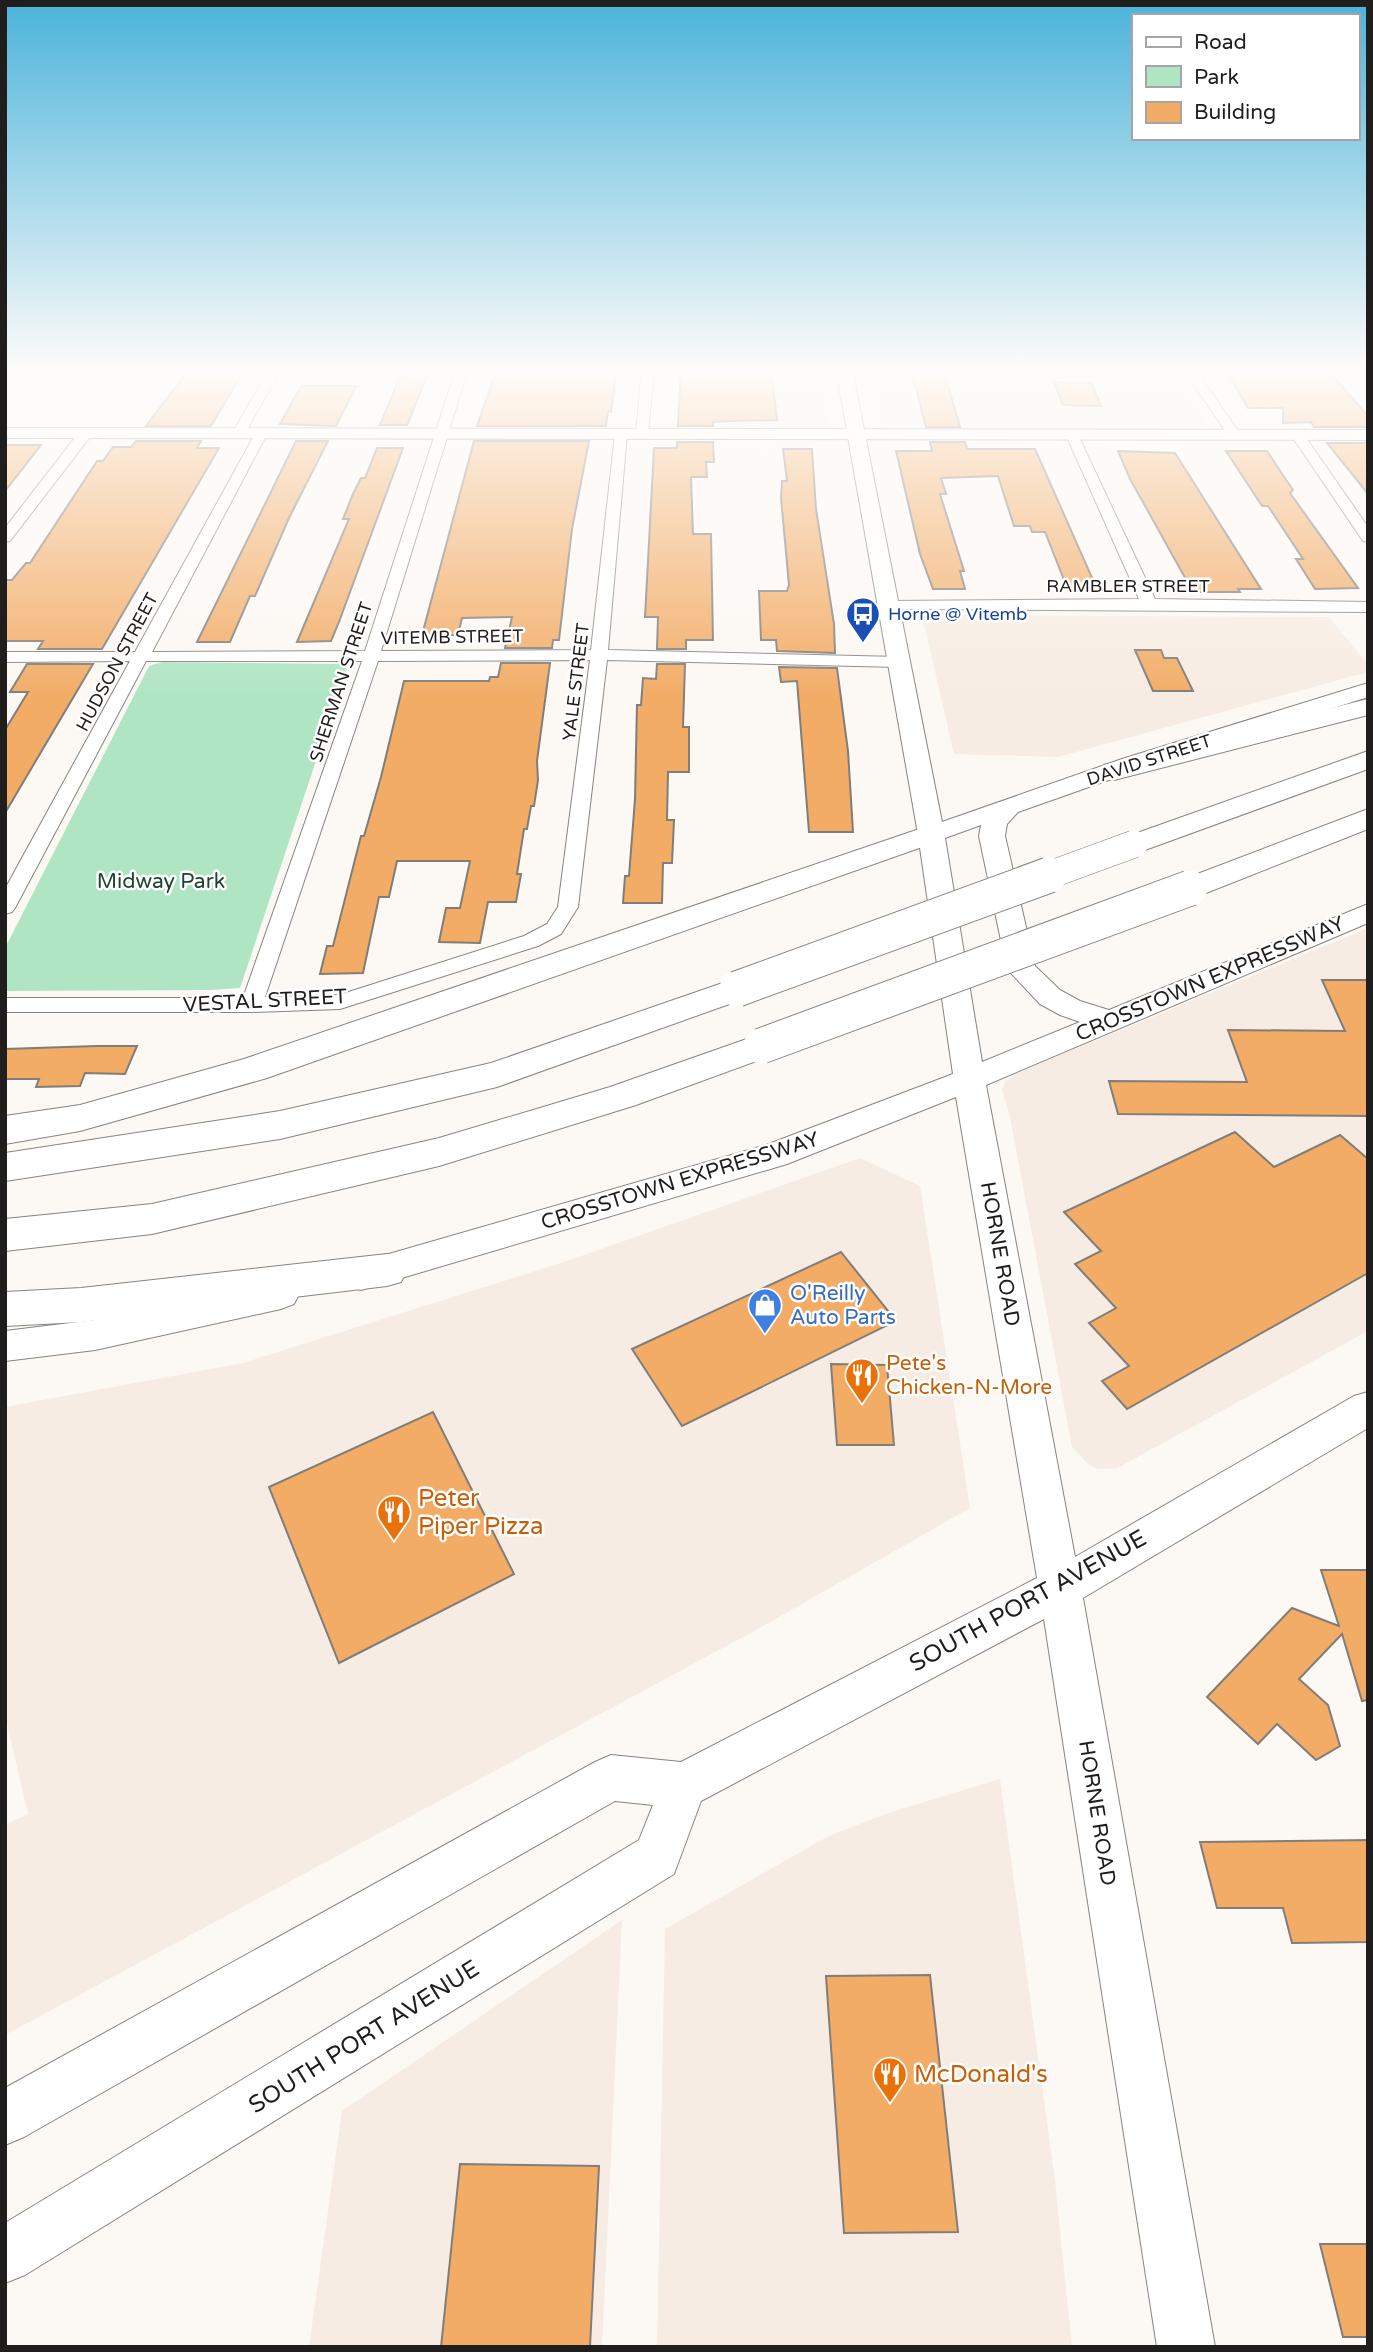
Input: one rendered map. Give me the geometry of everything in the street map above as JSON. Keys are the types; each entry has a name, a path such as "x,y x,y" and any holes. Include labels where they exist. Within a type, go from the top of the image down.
{"highway":[{"path":"1114,771 1368,707"},
{"path":"5,1167 280,1125 497,1074 1368,759"},
{"path":"5,1235 152,1219 439,1152 622,1096 1190,888 1368,818"},
{"path":"5,1130 80,1118 254,1069 931,834"},
{"path":"5,1309 81,1305 387,1270"}],"main road":[{"name":"HORNE ROAD","path":"866,479 931,834 969,1080 1060,1588 1186,2347"},
{"name":"DAVID STREET","path":"931,834 1114,771 1368,691"},
{"path":"1008,808 994,822 992,836 1021,969 1050,997 1070,1008 1110,1021"},
{"name":"CROSSTOWN EXPRESSWAY","path":"5,1346 95,1335 387,1270 775,1155 969,1080 1368,913"},
{"name":"SOUTH PORT AVENUE","path":"5,2255 657,1857 684,1785 1060,1588 1368,1408"},
{"path":"5,2118 611,1778 684,1785"}],"street":[{"path":"5,538 51,479"},
{"name":"HUDSON STREET","path":"5,908 237,479"},
{"name":"SHERMAN STREET","path":"251,1005 371,657 427,479"},
{"name":"YALE STREET","path":"554,929 568,907 599,655 617,479"},
{"path":"1092,479 1149,604"},
{"path":"1327,479 1368,538"},
{"name":"RAMBLER STREET","path":"889,606 1149,604 1368,607"},
{"name":"VITEMB STREET","path":"5,657 599,655 899,662"},
{"name":"VESTAL STREET","path":"5,1005 251,1005 340,1002 531,941 554,929"}],"shaded area":[{"path":"922,615 1329,617 1368,664 1368,672 1058,757 954,754"},
{"path":"1368,928 1368,1331 1117,1468 1098,1469 1089,1465 1072,1447 1010,1117 1002,1090 1005,1082 1014,1074"},
{"path":"860,1158 920,1186 970,1508 756,1630 5,2035 5,1825 28,1814 5,1715 5,1407 243,1363 567,1261"},
{"path":"1000,1779 1055,2181 1072,2347 657,2347 665,1929 829,1836 888,1813"},
{"path":"622,1920 602,2347 309,2347 342,2111"}],"green space":[{"name":"Midway Park","path":"162,662 344,664 347,668 240,988 5,991 5,948 149,666"}],"building":[{"path":"5,479 15,479 5,491"},
{"path":"85,479 201,479 102,649 38,649 43,641 5,641 5,580 12,580 26,563 30,563"},
{"path":"277,479 309,479 255,596 250,596 230,642 197,642"},
{"path":"361,479 392,479 331,641 297,642 349,519 343,519"},
{"path":"464,479 582,479 572,529 559,640 553,640 552,648 505,648 512,617 462,618 458,635 422,635"},
{"path":"652,479 691,479 693,534 711,534 713,640 686,640 686,649 657,649 658,617 645,617"},
{"path":"787,479 814,479 816,509 834,624 835,653 777,651 776,640 761,640 759,591 787,591 789,585 781,498 782,481 787,481"},
{"path":"902,479 941,479 946,494 940,494 964,571 960,571 965,589 933,589 920,554"},
{"path":"999,479 1048,479 1097,589 1068,590 1045,532 1032,532 1030,526 1014,526"},
{"path":"1130,479 1191,479 1261,589 1193,592"},
{"path":"1244,479 1286,479 1293,490 1290,493 1358,588 1315,589 1296,559 1303,559 1268,506 1262,506"},
{"path":"1356,479 1368,479 1368,494"},
{"path":"1135,650 1161,650 1164,658 1177,658 1193,691 1153,691"},
{"path":"501,663 550,663 537,761 538,780 534,806 531,806 527,829 524,829 516,902 488,902 480,943 439,942 446,908 460,908 470,861 397,861 389,897 379,897 363,973 320,974 327,946 333,946 361,836 364,836 381,777 404,681 489,681 490,677 498,677"},
{"path":"27,664 93,664 5,813 5,730 28,692 10,692"},
{"path":"657,664 685,664 683,727 689,727 689,772 668,772 667,820 674,820 672,863 663,863 662,903 623,903 625,876 629,876 635,799 637,705 641,705 643,678 656,679"},
{"path":"779,667 837,668 848,751 853,832 809,832 797,681 781,682"},
{"path":"1322,980 1368,980 1368,1116 1118,1114 1109,1081 1247,1082 1228,1030 1345,1031"},
{"path":"137,1046 125,1074 85,1073 80,1086 36,1087 39,1079 5,1079 5,1049"},
{"path":"1235,1132 1274,1167 1340,1135 1368,1159 1368,1273 1127,1409 1102,1381 1129,1366 1089,1323 1116,1308 1075,1264 1101,1251 1064,1212"},
{"name":"O'Reilly Auto Parts","path":"841,1252 896,1321 682,1426 632,1349"},
{"name":"Pete's Chicken-N-More","path":"831,1364 887,1365 894,1445 837,1445"},
{"name":"Peter Piper Pizza","path":"433,1412 514,1574 339,1663 269,1487"},
{"path":"1321,1570 1368,1570 1368,1700 1362,1701 1342,1634 1299,1679 1328,1705 1340,1746 1316,1760 1277,1724 1258,1744 1207,1697 1292,1608 1339,1626"},
{"path":"1368,1840 1368,1942 1292,1943 1283,1908 1217,1908 1200,1842"},
{"name":"McDonald's","path":"930,1975 958,2232 844,2233 826,1976"},
{"path":"460,2164 599,2166 590,2347 441,2347"},
{"path":"1320,2244 1368,2244 1368,2337 1343,2337"}],"place":[{"name":"Horne @ Vitemb","path":"863,644"},
{"name":"O'Reilly Auto Parts","path":"765,1335"},
{"name":"Pete's Chicken-N-More","path":"862,1405"},
{"name":"Peter Piper Pizza","path":"394,1542"},
{"name":"McDonald's","path":"890,2104"}]}
